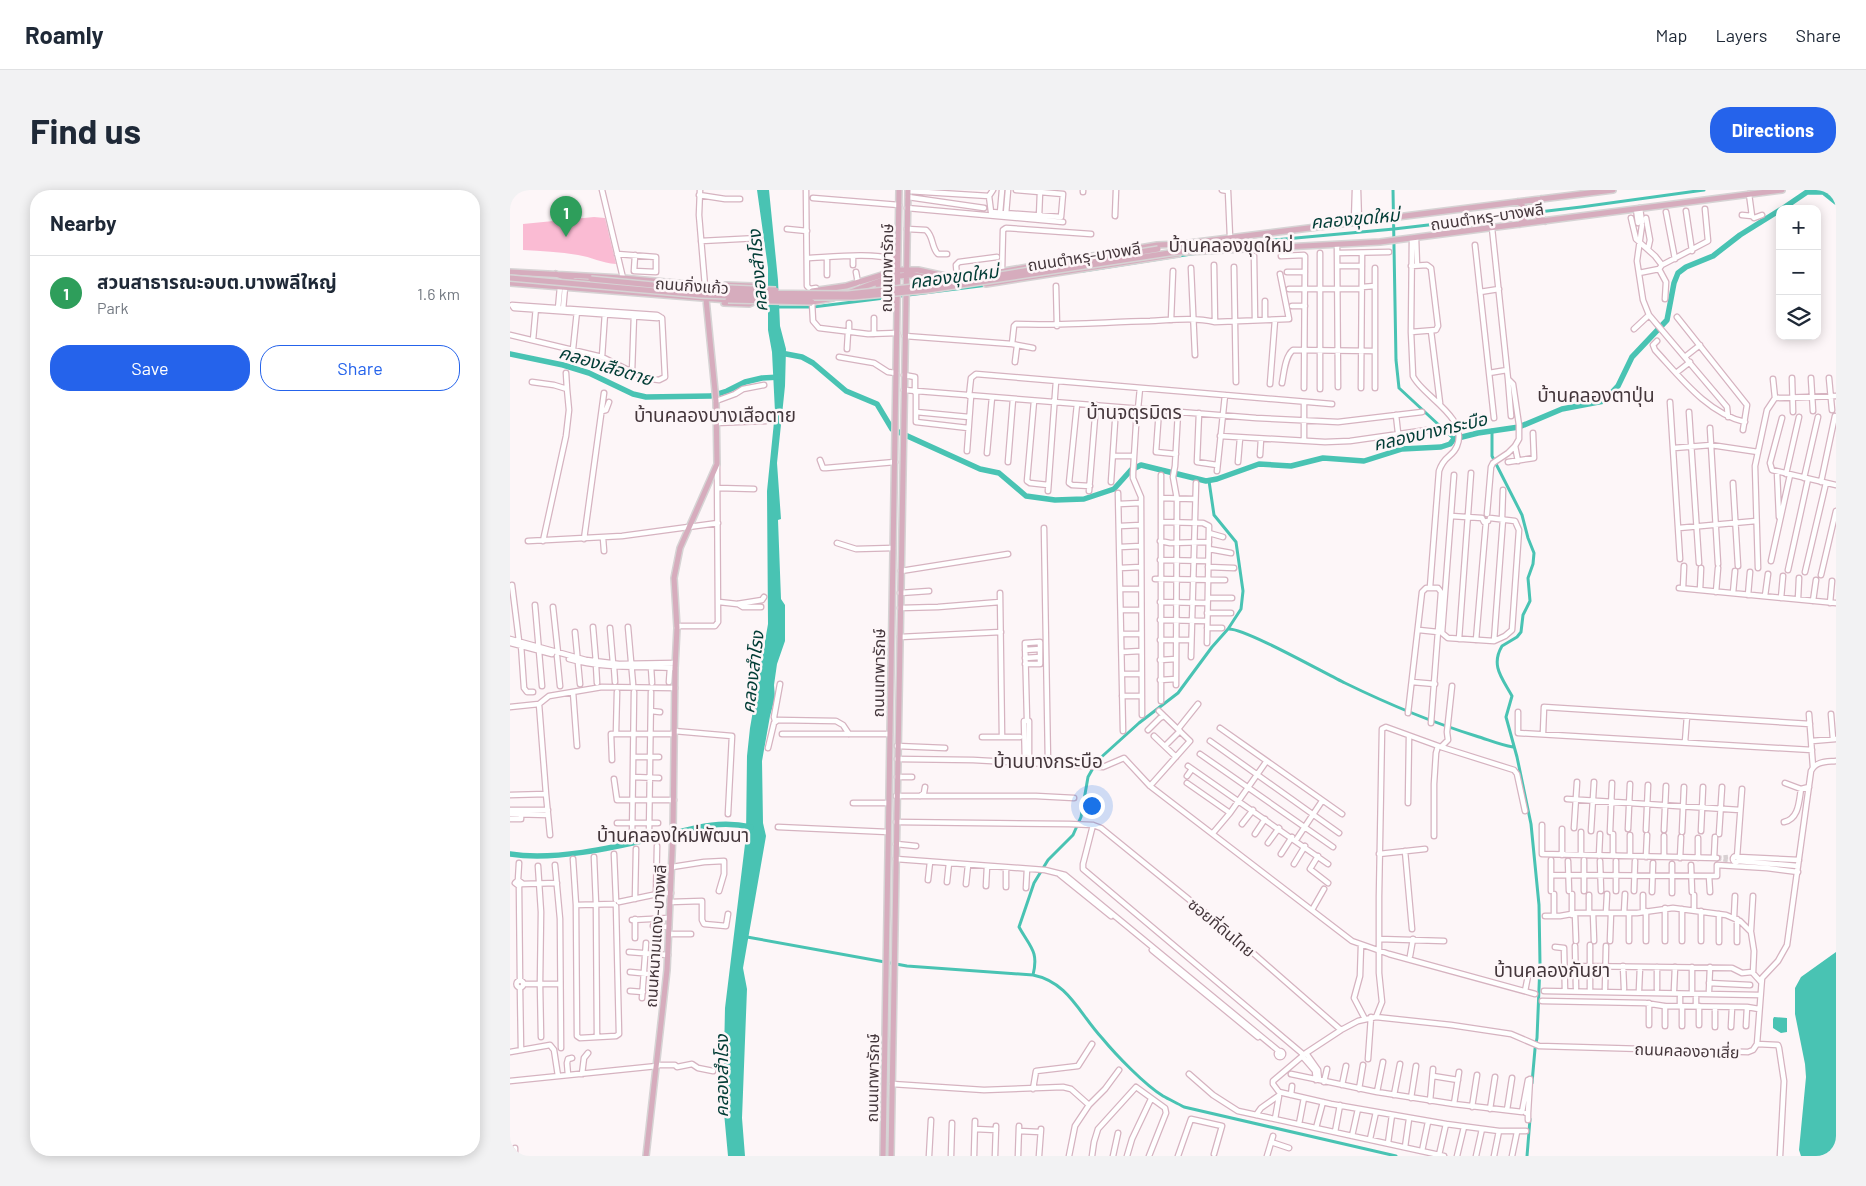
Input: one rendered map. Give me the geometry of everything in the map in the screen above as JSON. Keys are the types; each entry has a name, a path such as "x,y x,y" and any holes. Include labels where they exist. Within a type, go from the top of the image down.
{"main road":[{"name":"ถนนเทพารักษ์","path":"883,1156 899,190"},
{"name":"ถนนเทพารักษ์","path":"891,1156 908,190"},
{"name":"ถนนตำหรุ-บางพลี","path":"898,279 906,273 918,270 957,277 975,276 1141,248 1613,190"},
{"name":"ถนนตำหรุ-บางพลี","path":"898,270 950,286 964,287 1068,272 1190,251 1284,248 1401,240 1782,190"},
{"path":"1541,199 1536,206 1537,212 1541,219 1545,221"},
{"path":"1517,202 1522,204 1526,214 1520,224"},
{"path":"562,277 736,292 855,293 944,284 1158,247"},
{"path":"887,272 896,260 898,250"},
{"path":"510,278 701,295 853,297 921,291 1169,252 1190,251"},
{"path":"906,258 918,270"},
{"name":"ถนนกิ่งแก้ว","path":"510,272 623,278 726,288 812,291 838,288 898,270"},
{"path":"555,274 574,281 705,292 726,288"},
{"path":"906,282 916,276"},
{"name":"ถนนกิ่งแก้ว","path":"510,282 709,299 812,305 872,284 898,279"},
{"path":"872,284 883,286 893,293 898,305"},
{"path":"708,286 751,286 759,289 758,300 755,302 721,303 709,299"},
{"name":"ถนนหนามแดง-บางพลี","path":"646,1156 668,954 671,898 674,832 673,666 677,628 674,578 680,548 717,464 716,399 709,299"},
{"path":"894,518 902,518"}],"street":[{"path":"602,190 623,278"},
{"path":"806,190 808,288 832,286 838,288"},
{"path":"908,190 989,196"},
{"path":"993,190 989,196 991,212 1061,217 1063,194 1016,190"},
{"path":"1002,190 1003,214"},
{"path":"1003,214 1008,190"},
{"path":"1115,216 1116,190"},
{"path":"1222,190 1229,190 1230,237"},
{"path":"1356,190 1357,222"},
{"path":"1039,216 1040,192"},
{"path":"708,286 701,241 700,193 725,200 740,199"},
{"path":"1749,194 1752,216"},
{"path":"908,197 984,208"},
{"path":"813,198 899,205"},
{"path":"908,208 1063,222"},
{"path":"1638,208 1642,233 1637,255 1642,300 1650,315 1727,407 1728,417"},
{"path":"1639,273 1661,267 1706,243 1709,239 1705,209"},
{"path":"1686,211 1692,251"},
{"path":"1666,212 1675,259"},
{"path":"1742,215 1754,218 1762,214"},
{"path":"1631,218 1634,234 1661,267 1666,282 1665,299"},
{"path":"1646,218 1650,240 1648,249"},
{"path":"1002,271 1003,230 1006,228 1091,234"},
{"path":"1492,228 1512,416"},
{"path":"787,229 807,232"},
{"path":"907,229 926,230 932,237 935,251 938,254 947,254"},
{"path":"748,239 750,232"},
{"path":"701,241 759,238"},
{"path":"1414,238 1417,265"},
{"path":"1414,238 1411,266 1412,372 1414,379 1440,403 1450,417 1458,438 1456,448 1444,459 1439,470 1430,588"},
{"path":"1338,245 1338,387"},
{"path":"1475,245 1494,418"},
{"path":"1338,253 1389,252"},
{"path":"1320,253 1320,389"},
{"path":"1361,388 1362,253"},
{"path":"617,254 635,255 656,257 656,272 634,271 635,255"},
{"path":"1281,256 1304,255 1304,388"},
{"path":"807,258 853,256 896,260"},
{"path":"853,256 853,265"},
{"path":"1254,256 1255,320"},
{"path":"827,257 827,275"},
{"path":"957,277 956,264 959,262 997,257"},
{"path":"1214,265 1215,322"},
{"path":"1411,266 1428,265 1430,268 1438,326 1436,330 1411,332"},
{"path":"1338,266 1362,266"},
{"path":"1234,267 1236,382"},
{"path":"1191,268 1195,355"},
{"path":"1375,268 1375,388"},
{"path":"1171,320 1173,271"},
{"path":"856,272 858,283"},
{"path":"1288,272 1305,272"},
{"path":"1015,362 1015,325 1057,326 1171,320 1206,320 1215,322 1290,318 1280,274"},
{"path":"1056,286 1057,326"},
{"path":"1289,289 1338,289 1375,286"},
{"path":"561,309 562,287"},
{"path":"1480,292 1499,289"},
{"path":"705,292 709,299"},
{"path":"1265,300 1265,320"},
{"path":"812,305 813,321 819,328 874,334 897,333"},
{"path":"1292,306 1305,306"},
{"path":"510,335 602,357 644,378 656,380 665,377 663,320 660,317 536,307 533,340"},
{"path":"573,349 576,311"},
{"path":"602,357 605,313"},
{"path":"632,372 634,315"},
{"path":"1634,329 1650,315"},
{"path":"1678,317 1747,405 1743,430"},
{"path":"874,318 874,334"},
{"path":"1270,384 1275,320"},
{"path":"847,349 849,323"},
{"path":"1431,331 1440,403"},
{"path":"905,336 1033,348"},
{"path":"1657,341 1654,345 1655,350 1676,373 1712,406 1728,417 1745,422"},
{"path":"1686,356 1700,345"},
{"path":"1282,383 1289,353 1293,350 1374,350"},
{"path":"839,357 874,363 888,372 896,373"},
{"path":"1676,373 1690,362"},
{"path":"1489,373 1507,370"},
{"path":"543,541 566,436 569,413 566,373"},
{"path":"967,451 971,378 973,374 1332,404"},
{"path":"904,375 915,377 916,422 919,424 968,428"},
{"path":"1792,378 1793,412"},
{"path":"1811,378 1813,411"},
{"path":"1829,378 1833,396 1832,410"},
{"path":"1476,640 1490,471 1494,462 1515,446 1519,439 1520,431 1513,384 1508,379"},
{"path":"1758,568 1755,474 1768,407 1775,398 1773,380"},
{"path":"1048,492 1056,381"},
{"path":"532,382 567,389"},
{"path":"716,399 735,394 744,389 764,385"},
{"path":"1140,388 1133,478 1141,497 1142,715"},
{"path":"904,390 1178,412 1338,422 1422,412"},
{"path":"584,539 604,393"},
{"path":"1217,471 1225,395"},
{"path":"1775,398 1833,396"},
{"path":"987,452 992,397"},
{"path":"1008,462 1013,399"},
{"path":"1034,401 1027,481 1048,485"},
{"path":"602,411 606,410 609,402"},
{"path":"1304,402 1304,440"},
{"path":"1670,402 1680,559"},
{"path":"1076,404 1069,483 1090,488 1096,405"},
{"path":"1111,482 1116,407"},
{"path":"1159,410 1156,452 1176,454"},
{"path":"916,412 969,417"},
{"path":"1176,685 1177,499 1173,477 1176,466 1178,412"},
{"path":"1689,412 1700,565 1700,590"},
{"path":"1199,413 1197,462 1217,465"},
{"path":"1396,415 1398,433"},
{"path":"1805,572 1835,416"},
{"path":"1771,561 1799,417"},
{"path":"1788,570 1818,417"},
{"path":"1782,418 1770,463 1772,470 1836,485"},
{"path":"716,423 766,421"},
{"path":"1710,428 1718,566 1716,592"},
{"path":"1220,436 1261,440 1340,442 1434,429"},
{"path":"1508,462 1534,458 1533,434"},
{"path":"1238,462 1240,438"},
{"path":"1260,455 1261,440"},
{"path":"1674,448 1711,445 1758,452"},
{"path":"1515,446 1518,461"},
{"path":"1113,456 1134,457"},
{"path":"820,460 823,468 895,462"},
{"name":"ถนนหนามแดง-บางพลี","path":"677,628 680,626 716,625 718,622 717,464"},
{"path":"1777,472 1779,526"},
{"path":"1459,639 1471,473"},
{"path":"1161,475 1160,560 1157,579 1160,602 1161,701"},
{"path":"1451,516 1515,520 1519,530 1513,626 1512,630 1505,636 1494,640 1476,640 1448,638 1442,633 1454,475"},
{"path":"1191,656 1194,499 1196,483"},
{"path":"1733,483 1738,566"},
{"path":"718,488 754,489"},
{"path":"1494,640 1504,490"},
{"path":"1118,493 1123,731"},
{"path":"1161,498 1194,499"},
{"path":"1119,504 1141,503"},
{"path":"1821,575 1833,534 1836,511"},
{"path":"1679,528 1756,521"},
{"path":"1161,522 1207,524 1209,526 1207,643"},
{"path":"528,541 603,538 718,523"},
{"path":"1120,526 1141,526"},
{"path":"1044,528 1048,763"},
{"path":"1208,534 1223,537"},
{"path":"603,538 604,551"},
{"path":"1160,541 1209,542"},
{"path":"837,543 856,549 893,548"},
{"path":"1120,547 1141,546"},
{"path":"1208,549 1231,553"},
{"path":"901,571 1008,554"},
{"path":"1160,560 1176,560 1234,568"},
{"path":"1684,566 1681,588 1716,592 1833,603 1832,581"},
{"path":"1120,568 1141,567"},
{"path":"1733,593 1735,571"},
{"path":"1748,595 1750,572"},
{"path":"1765,596 1768,574"},
{"path":"1781,598 1783,576"},
{"path":"1798,600 1799,578"},
{"path":"1157,579 1225,580"},
{"path":"1814,601 1816,580"},
{"path":"512,585 524,688 527,692 533,692"},
{"path":"1408,713 1422,592 1424,589 1438,588 1441,592 1431,723"},
{"path":"1121,590 1141,589"},
{"path":"900,593 929,591"},
{"path":"1000,593 1002,737"},
{"path":"719,602 738,604 762,600 764,597"},
{"path":"1160,602 1192,603 1232,598"},
{"path":"900,608 1000,602"},
{"path":"738,604 744,607 761,607"},
{"path":"535,605 542,686"},
{"path":"553,606 560,686"},
{"path":"1121,610 1141,610"},
{"path":"1208,614 1231,614"},
{"path":"1160,620 1177,622 1208,621"},
{"path":"593,627 597,683"},
{"path":"628,627 633,684"},
{"path":"610,628 615,682"},
{"path":"1207,628 1222,628"},
{"path":"1418,630 1438,632"},
{"path":"575,632 580,684"},
{"path":"900,636 1001,632"},
{"path":"1121,634 1141,634"},
{"path":"510,639 577,660 614,665 673,666 669,682"},
{"path":"1160,640 1191,640"},
{"path":"1025,664 1040,664 1040,642 1025,643 1025,664 1026,720 1029,721 1027,762"},
{"path":"510,643 520,643"},
{"path":"1122,652 1141,651"},
{"path":"1025,658 1040,657"},
{"path":"1160,660 1176,659"},
{"path":"632,665 651,667 664,665"},
{"path":"651,667 652,683"},
{"path":"1122,674 1142,674"},
{"path":"1160,680 1176,679"},
{"path":"1412,682 1434,684"},
{"path":"768,748 775,721 774,717 780,684"},
{"path":"1434,836 1436,753 1440,747 1446,744 1448,738 1452,686"},
{"path":"510,707 539,704 549,696 602,688 674,688"},
{"path":"574,692 577,746"},
{"path":"616,733 617,692"},
{"path":"632,840 634,692"},
{"path":"649,835 651,692"},
{"path":"1122,696 1142,696"},
{"path":"539,704 550,835"},
{"path":"1165,746 1198,704"},
{"path":"1543,733 1544,707 1810,724"},
{"path":"651,711 660,712"},
{"path":"1150,786 1190,741 1160,711"},
{"path":"1518,712 1518,733 1685,742 1813,753"},
{"path":"1809,714 1813,753 1817,764"},
{"path":"1812,741 1834,739 1831,714"},
{"path":"1148,730 1164,716"},
{"path":"1685,742 1687,716"},
{"path":"775,721 836,721 843,725 849,734"},
{"path":"1368,1059 1374,1017 1382,1002 1379,951 1381,730 1386,727 1440,747 1514,770 1517,774 1525,811"},
{"path":"1220,728 1342,814"},
{"path":"612,760 610,736 616,733 732,736 728,814"},
{"path":"782,734 890,734"},
{"path":"1154,736 1176,757"},
{"path":"1408,803 1409,736"},
{"path":"982,737 1020,737"},
{"path":"1210,741 1338,833"},
{"path":"897,746 945,748"},
{"path":"1575,966 1732,968 1742,972 1753,973 1761,982 1764,974 1785,952 1813,769 1811,760 1813,753"},
{"path":"1200,754 1332,847"},
{"path":"633,757 658,758"},
{"path":"897,759 1027,762 1099,767 1107,766 1124,758 1150,786 1346,937 1361,945 1379,951 1535,994"},
{"path":"1813,769 1817,764 1836,760"},
{"path":"1213,833 1230,814 1266,762"},
{"path":"1187,776 1190,767 1328,864"},
{"path":"633,777 659,778"},
{"path":"897,777 912,777"},
{"path":"614,779 617,800 674,800"},
{"path":"1574,828 1577,782"},
{"path":"1591,831 1594,782"},
{"path":"1188,783 1230,814"},
{"path":"1612,783 1611,833 1615,858 1616,891"},
{"path":"1785,783 1801,789 1810,787"},
{"path":"1628,830 1630,784"},
{"path":"1646,857 1648,785"},
{"path":"1664,830 1666,786"},
{"path":"919,797 924,793 925,787"},
{"path":"1680,858 1684,787"},
{"path":"1701,831 1703,787"},
{"path":"1542,825 1542,854 1600,858 1630,856 1716,858 1722,787"},
{"path":"1742,789 1737,847 1734,858 1799,863"},
{"path":"1784,822 1790,821 1794,817 1801,789"},
{"path":"510,795 546,794"},
{"path":"896,796 1036,796 1074,798"},
{"path":"1567,798 1740,810"},
{"path":"1281,854 1305,827 1322,801"},
{"path":"853,803 888,803"},
{"path":"510,810 548,812"},
{"path":"1242,824 1253,810"},
{"path":"510,814 548,812"},
{"path":"510,819 521,819 521,814"},
{"path":"1255,834 1265,819"},
{"path":"896,822 1093,825 1083,869 1304,1055 1319,1072 1320,1080"},
{"path":"617,823 658,823"},
{"name":"ซอยที่ดินไทย","path":"1093,825 1101,828 1222,926 1341,1030"},
{"path":"778,827 888,832"},
{"path":"1268,843 1279,828"},
{"path":"1562,830 1562,855"},
{"path":"1581,832 1584,891"},
{"path":"1600,834 1601,891"},
{"path":"1630,835 1630,856"},
{"path":"1664,836 1664,858"},
{"path":"1698,838 1698,858"},
{"path":"896,844 916,846"},
{"path":"656,895 657,846"},
{"path":"1294,864 1305,846"},
{"path":"635,899 636,849"},
{"path":"1379,854 1425,849"},
{"path":"1405,851 1412,929"},
{"path":"573,859 576,905 577,1036 580,1038 616,1036 619,1034 614,854"},
{"path":"1318,856 1310,869 1328,883"},
{"path":"594,857 597,1037"},
{"path":"896,859 1045,870 1058,873 1082,890 1278,1052"},
{"path":"1551,860 1554,916"},
{"path":"672,867 724,861 724,874 719,891"},
{"path":"1568,861 1575,944 1576,988"},
{"path":"1634,891 1635,861"},
{"path":"928,880 930,862"},
{"path":"519,863 517,883 521,1050"},
{"path":"1652,892 1653,863"},
{"path":"947,882 949,864"},
{"path":"1672,864 1672,893"},
{"path":"555,865 560,919 561,1048"},
{"path":"966,884 968,865"},
{"path":"1691,865 1694,910"},
{"path":"1551,876 1717,876 1717,865 1798,872"},
{"path":"538,866 541,912 540,984 542,1037"},
{"path":"986,886 987,866"},
{"path":"1006,868 1006,887"},
{"path":"1026,888 1027,869"},
{"path":"1709,876 1710,892"},
{"path":"517,883 557,884"},
{"path":"1312,910 1324,889"},
{"path":"1589,894 1592,943 1589,966 1590,989"},
{"path":"1607,894 1610,941"},
{"path":"1625,894 1629,942"},
{"path":"576,905 616,903 656,895 702,901 702,922 704,924 726,926 728,914"},
{"path":"1643,895 1646,941"},
{"path":"1735,896 1737,942"},
{"path":"1753,896 1750,932 1754,951 1753,973"},
{"path":"1545,916 1627,913 1665,908 1682,909 1736,918 1750,932"},
{"path":"1665,908 1665,941"},
{"path":"1682,909 1682,941"},
{"path":"1701,911 1701,941"},
{"path":"1719,914 1719,942"},
{"path":"635,938 633,920 669,918"},
{"path":"652,926 669,927"},
{"path":"668,934 691,934"},
{"path":"1379,939 1444,941"},
{"path":"1410,956 1414,939"},
{"path":"630,991 642,995 646,943"},
{"path":"1361,945 1360,976 1354,998 1365,1019"},
{"path":"1605,990 1606,946"},
{"path":"1555,947 1564,948 1565,991"},
{"path":"630,952 668,954"},
{"path":"1623,966 1624,990"},
{"path":"1639,990 1640,966"},
{"path":"1657,967 1657,989"},
{"path":"1674,990 1675,967"},
{"path":"1692,967 1692,990"},
{"path":"1709,991 1710,967"},
{"path":"630,972 651,974"},
{"path":"1525,991 1528,976"},
{"name":"ถนนคลองอาเสี่ย","path":"1374,1017 1451,1025 1503,1033 1520,1037 1539,1046 1748,1052 1753,1050 1757,1044 1761,982"},
{"path":"1709,983 1750,985"},
{"path":"510,985 560,984"},
{"path":"1544,991 1760,995"},
{"path":"1663,996 1665,1026"},
{"path":"1680,997 1682,1026"},
{"path":"1696,997 1699,1025"},
{"path":"1713,997 1715,1026"},
{"path":"1728,998 1731,1027"},
{"path":"1542,1001 1649,1003 1664,1006 1747,1007 1759,1009"},
{"path":"1649,1003 1649,1025"},
{"path":"1746,1026 1747,1007"},
{"path":"1275,1119 1279,1094 1272,1080 1304,1055 1350,1024 1374,1017"},
{"path":"1033,1088 1036,1071 1078,1066 1092,1044"},
{"path":"1757,1044 1778,1046 1779,1048 1784,1081 1780,1156"},
{"path":"510,1052 547,1045 553,1046 558,1076"},
{"path":"582,1074 584,1058 588,1053"},
{"path":"568,1076 567,1063 568,1059 572,1058"},
{"path":"1377,1092 1383,1062"},
{"path":"510,1081 657,1065 675,1065 677,1067 692,1064 698,1068 713,1071"},
{"path":"1394,1095 1400,1064"},
{"path":"1359,1089 1363,1065"},
{"path":"1342,1085 1346,1066"},
{"path":"1411,1098 1416,1066"},
{"path":"1430,1101 1434,1068"},
{"path":"1320,1080 1327,1069"},
{"path":"1069,1156 1075,1126 1089,1105 1105,1089 1119,1070"},
{"path":"1454,1104 1459,1072"},
{"path":"1189,1074 1213,1095 1238,1111 1442,1156 1446,1124"},
{"path":"1291,1074 1411,1098 1528,1113"},
{"path":"1433,1076 1458,1080"},
{"path":"1472,1107 1477,1076"},
{"path":"1490,1109 1495,1076"},
{"path":"1507,1110 1512,1078"},
{"path":"1522,1112 1529,1080 1528,1120"},
{"path":"892,1084 954,1089 1071,1088 1089,1105"},
{"path":"1290,1095 1292,1086"},
{"path":"1092,1156 1098,1129 1134,1088 1138,1088 1165,1108 1166,1113 1148,1156"},
{"path":"1256,1115 1261,1108 1279,1094 1428,1122 1499,1131 1526,1131"},
{"path":"1299,1124 1304,1098"},
{"path":"1126,1156 1151,1099"},
{"path":"1316,1128 1323,1102"},
{"path":"1335,1132 1340,1105"},
{"path":"1352,1136 1358,1109"},
{"path":"1370,1140 1376,1112"},
{"path":"1388,1144 1392,1115"},
{"path":"1178,1156 1191,1119 1222,1126 1214,1154"},
{"path":"1405,1147 1410,1119"},
{"path":"929,1156 931,1120"},
{"path":"974,1156 975,1122"},
{"path":"1422,1151 1428,1122"},
{"path":"951,1156 952,1123"},
{"path":"1457,1156 1464,1127"},
{"path":"975,1129 996,1128 995,1156"},
{"path":"1018,1156 1019,1128 1041,1130 1040,1156"},
{"path":"1476,1156 1482,1129"},
{"path":"1494,1156 1499,1131"},
{"path":"1512,1156 1517,1132"},
{"path":"1113,1156 1118,1133"},
{"path":"1266,1156 1273,1136"},
{"path":"1271,1142 1290,1148"},
{"path":"515,1148 515,1156"}],"shaded area":[{"path":"757,190 769,190 778,280 780,326 786,349 785,386 777,463 781,519 778,520 781,599 785,605 785,641 777,664 774,685 775,698 762,761 763,823 766,836 743,968 747,989 742,1118 745,1156 728,1156 723,1102 725,1008 746,836 747,756 750,728 768,624 767,491 775,412 772,352 768,330 768,268"},
{"path":"594,217 605,218 616,264 571,254 523,250 523,224"},
{"path":"1836,952 1836,1156 1801,1156 1799,1150 1806,1077 1795,1014 1795,988 1801,977"},
{"path":"1774,1017 1787,1018 1787,1032 1781,1033 1773,1028"}],"waterway":[{"path":"1393,190 1396,360 1399,388 1454,439"},
{"name":"คลองขุดใหม่","path":"1229,248 1274,240 1394,229 1581,207 1704,190"},
{"path":"1821,190 1836,202"},
{"name":"คลองบางกระบือ","path":"1788,205 1807,192 1822,192"},
{"name":"คลองบางกระบือ","path":"781,353 802,357 813,363 846,391 877,404 892,429 980,469 999,473 1026,496 1055,500 1084,499 1114,489 1131,470 1141,465 1206,481 1259,464 1291,466 1323,458 1364,461 1402,449 1441,447 1450,444 1454,439 1478,433 1519,427 1562,409 1604,401 1618,386 1632,357 1667,320 1674,283 1678,273 1686,267 1713,256 1740,235 1776,212"},
{"name":"คลองขุดใหม่","path":"1083,271 1198,253"},
{"name":"คลองขุดใหม่","path":"775,307 813,307 988,285"},
{"name":"คลองเสือตาย","path":"510,354 563,365 589,373 633,394 646,397 711,396 745,382 762,378 780,377"},
{"path":"1492,430 1492,456 1522,515 1534,553 1533,564 1528,578 1530,601 1523,615 1521,632 1517,637 1502,646 1497,660 1499,672 1512,696 1506,717 1517,757 1531,824 1539,905 1540,964 1537,1038 1532,1083"},
{"path":"1209,481 1214,515 1236,542 1243,591 1241,609 1228,629"},
{"path":"1033,975 1035,967 1034,955 1019,927 1034,883 1048,860 1073,835 1081,817 1088,777 1097,761 1139,723 1178,693 1212,647 1228,629 1250,635 1345,683 1410,712 1459,731 1513,747"},
{"path":"510,854 527,856 563,855 620,846 702,826 726,824 751,827"},
{"path":"747,937 907,966 1033,975 1045,979 1064,991 1108,1045 1139,1077 1163,1096 1184,1107 1396,1156"},
{"path":"1527,1156 1530,1119"}],"tunnel":[{"path":"1717,858 1728,857"},
{"path":"1717,858 1728,860"}],"place":[{"name":"สวนสาธารณะอบต.บางพลีใหญ่","path":"566,237"}],"district":[{"name":"บ้านคลองขุดใหม่","path":"1231,244"},
{"name":"บ้านคลองตาปุ่น","path":"1596,394"},
{"name":"บ้านจตุรมิตร","path":"1134,411"},
{"name":"บ้านคลองบางเสือตาย","path":"715,414"},
{"name":"บ้านบางกระบือ","path":"1048,760"},
{"name":"บ้านคลองใหม่พัฒนา","path":"673,834"},
{"name":"บ้านคลองกันยา","path":"1552,969"}],"water label":[{"name":"คลองสำโรง","path":"757,271"},
{"name":"คลองสำโรง","path":"752,672"},
{"name":"คลองสำโรง","path":"721,1076"}]}
